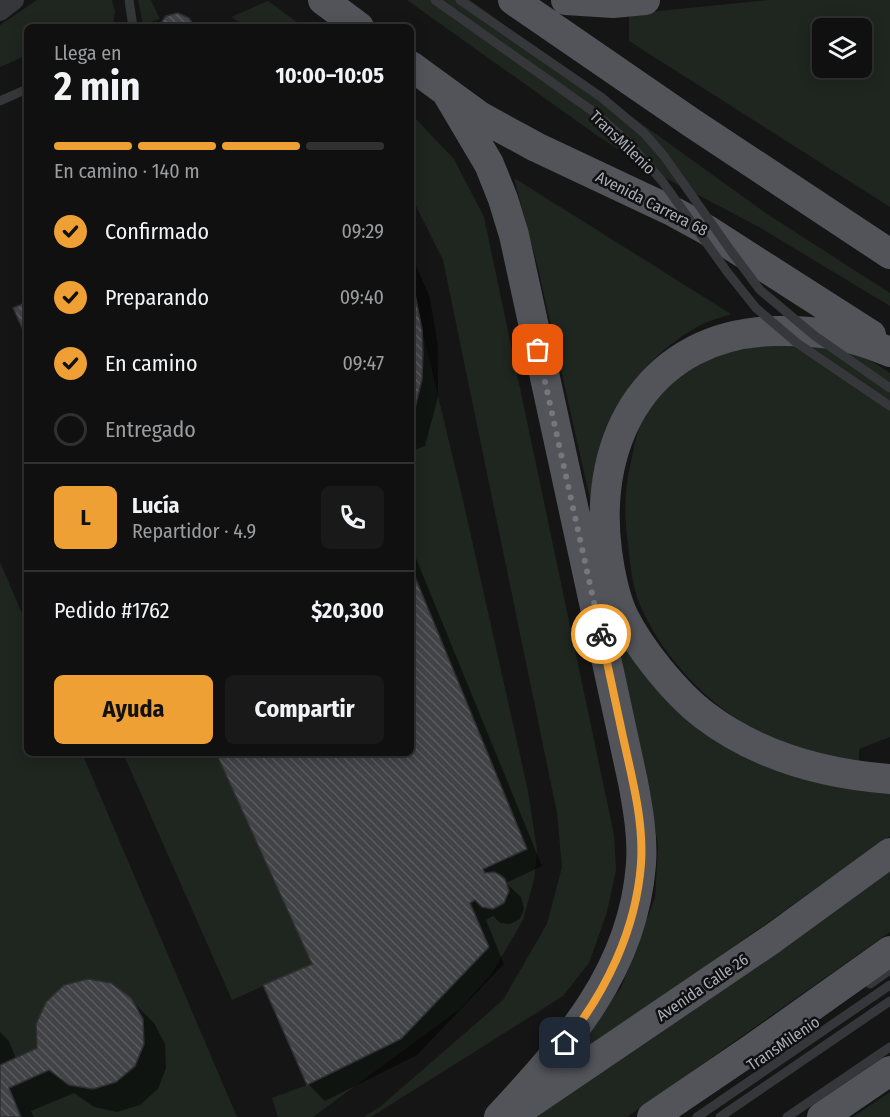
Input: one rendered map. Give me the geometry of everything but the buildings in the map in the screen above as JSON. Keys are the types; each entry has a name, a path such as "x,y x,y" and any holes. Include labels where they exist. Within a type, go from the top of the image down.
{"main road":[{"path":"323,0 355,24"},
{"path":"513,0 692,123 890,254"},
{"path":"566,0 613,3 645,0"},
{"name":"Avenida Carrera 68","path":"414,68 481,117 536,147 707,230 890,350"},
{"path":"447,93 489,164 514,235 633,782 640,829 641,862 637,899 614,966 596,1000 576,1030 555,1057 499,1117"},
{"path":"890,350 839,334 813,331 765,332 716,341 676,361 639,396 623,427 606,483 604,529 611,574 623,615 657,666 702,714 740,739 777,757 820,769 890,779"},
{"name":"Avenida Calle 26","path":"511,1117 772,939 890,853"},
{"path":"652,1117 890,951"},
{"path":"822,1117 890,1071"}],"street":[{"path":"0,11 15,0"}],"lane":[{"path":"129,0 133,24"},
{"name":"TransMilenio","path":"435,0 591,110 627,141 662,181 756,308 797,344 890,406"},
{"name":"TransMilenio","path":"460,0 601,97 644,133 664,156 760,290 815,336 890,388"},
{"path":"0,100 24,90"},
{"path":"861,990 890,970"},
{"name":"TransMilenio","path":"697,1117 890,985"},
{"name":"TransMilenio","path":"720,1117 890,1001"},
{"path":"787,1117 890,1047"}],"shaded area":[{"path":"37,0 112,0 115,12 113,24 24,24 24,56 0,67 0,25"},
{"path":"138,0 151,0 160,19 143,24"},
{"path":"407,0 470,0 767,214 890,293 890,306 759,227 650,170 595,134"},
{"path":"769,0 890,0 890,207 629,41 629,14"},
{"path":"268,1 300,24 242,24 231,17"},
{"path":"414,117 454,159 484,217 614,835 616,870 607,912 589,963 563,996 371,1117 364,1117 381,1106 503,1000 547,924 562,867 557,813 443,260 414,202"},
{"path":"514,178 731,314 697,327 666,348 626,391 608,425 603,443 595,521 538,268"},
{"path":"422,329 528,791 537,850 534,880 523,920 492,973 461,1008 313,1117 278,1117 272,1098 307,1085 401,1039 488,947 470,903 475,900 485,908 496,907 504,903 508,891 502,877 485,873 483,869 527,849 414,574 414,412 422,380"},
{"path":"775,339 864,356 890,373 890,737 859,749 859,762 820,755 783,744 740,722 723,709 689,678 661,643 640,605 633,582 625,502 636,439 646,415 672,382 695,364 728,351"},
{"path":"0,562 24,618 24,756 83,756 237,1117 21,1117 9,1088 49,1070 69,1085 93,1089 116,1082 135,1066 143,1019 131,998 111,983 87,979 64,985 46,1002 36,1024 37,1048 0,1065"},
{"path":"626,639 645,672 668,702 695,723 890,789 890,836 550,1077 621,988 655,898 658,846 648,780 616,642"},
{"path":"124,756 217,756 312,964 232,1000"},
{"path":"890,868 890,932 627,1117 531,1117"},
{"path":"890,1092 890,1117 853,1117"}],"way so far":[{"path":"538,350 601,634"}],"route":[{"path":"565,1043 596,1000 614,966 637,899 641,862 639,818 633,782 601,634"}]}
